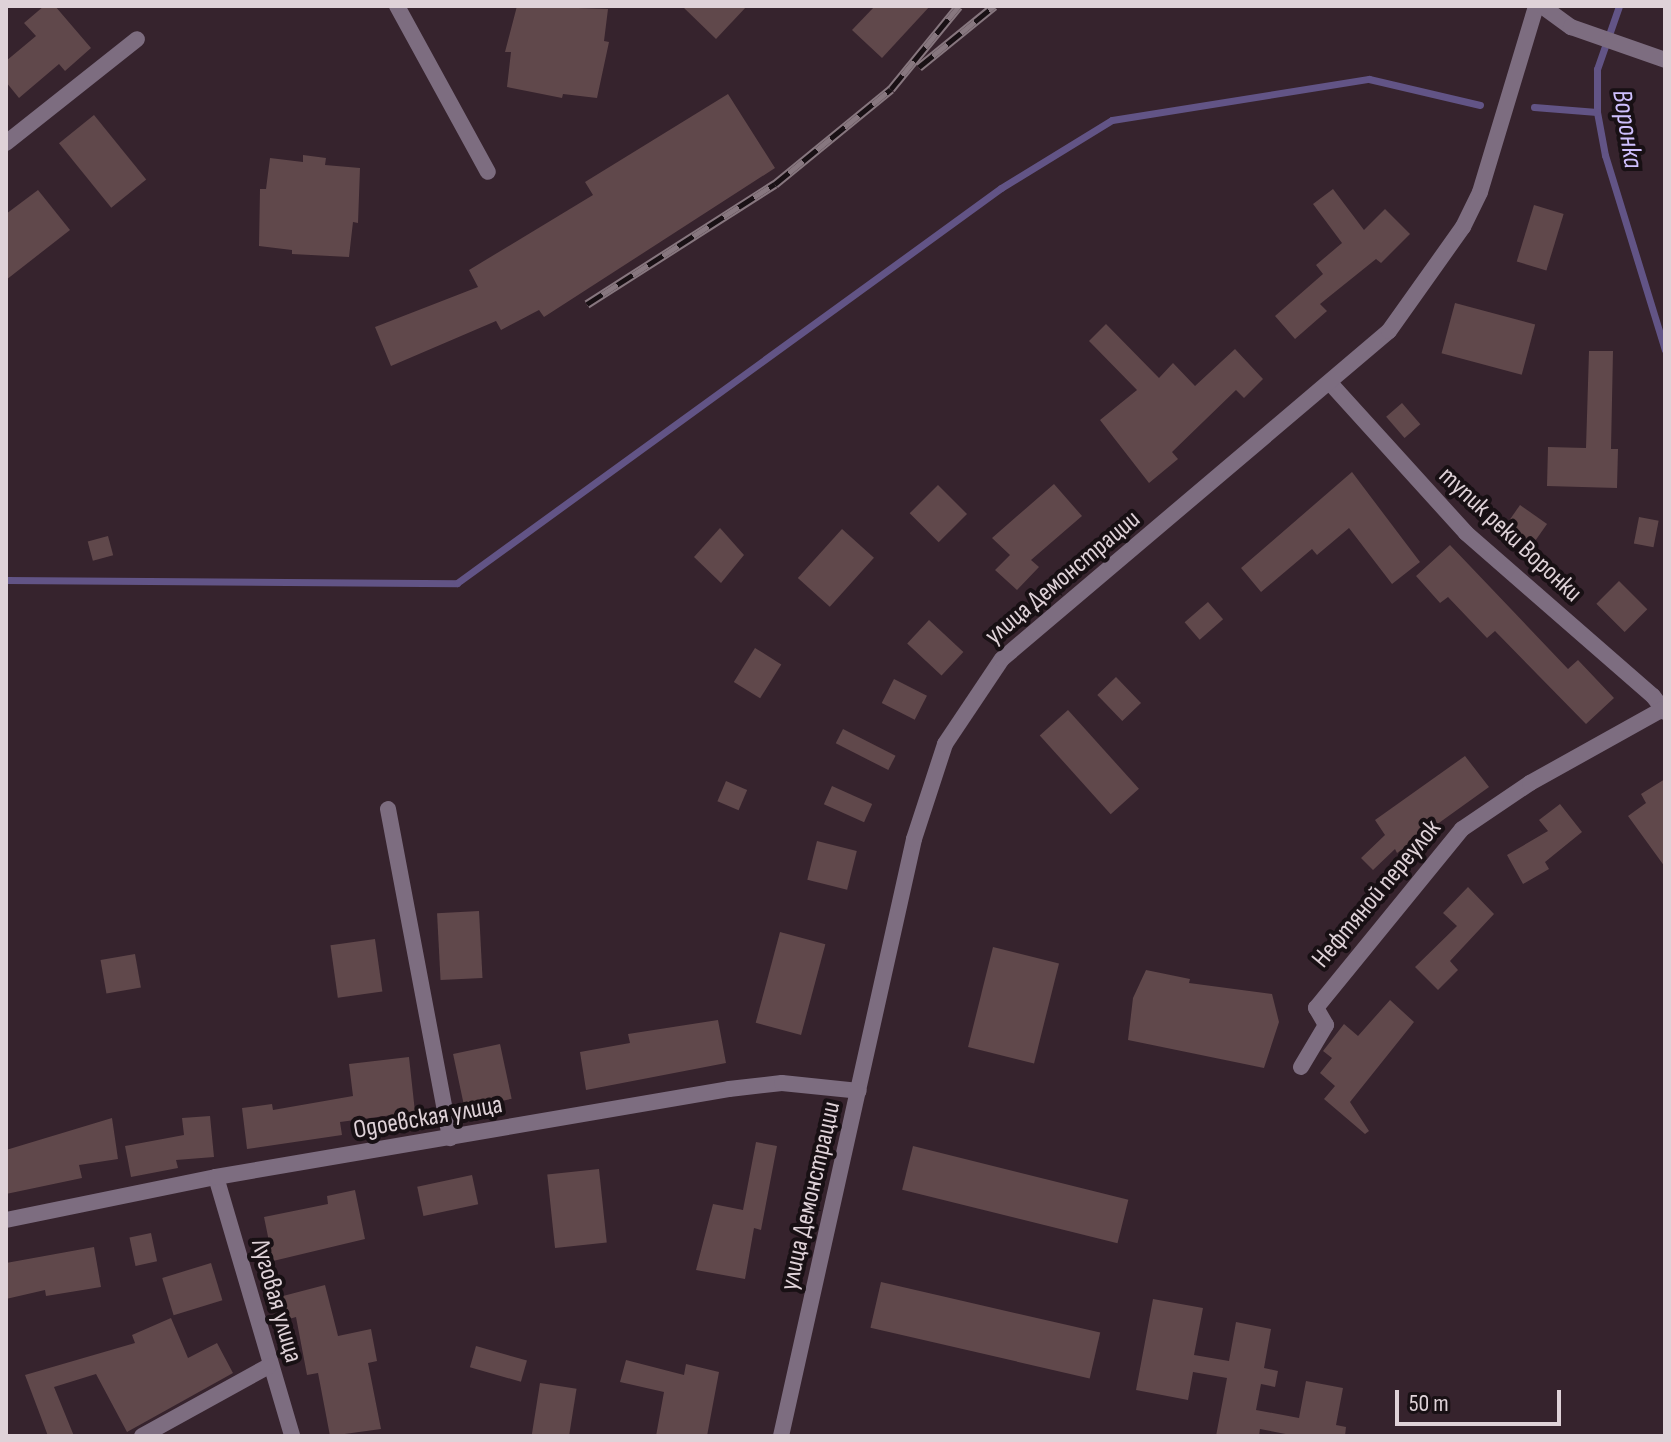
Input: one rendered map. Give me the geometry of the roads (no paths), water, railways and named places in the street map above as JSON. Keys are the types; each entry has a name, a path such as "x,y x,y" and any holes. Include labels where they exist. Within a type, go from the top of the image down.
{"street":[{"path":"397,6 488,172"},
{"path":"1539,6 1571,27 1665,60"},
{"name":"улица Демонстрации","path":"781,1436 922,808 945,744 973,697 1002,659 1331,384 1389,331 1463,227 1480,192 1539,6"},
{"path":"6,143 137,39"},
{"name":"тупик реки Воронки","path":"1331,384 1466,533 1664,710"},
{"name":"Нефтяной переулок","path":"1301,1067 1326,1025 1316,1008 1462,829 1530,783 1664,710"},
{"path":"388,809 450,1138"},
{"name":"Одоевская улица","path":"6,1220 216,1177 769,1085 859,1091"},
{"name":"Луговая улица","path":"216,1177 292,1436"},
{"path":"142,1436 269,1366"}],"waterway":[{"name":"Воронка","path":"1619,6 1597,69 1597,112 1605,155 1665,350"},
{"path":"6,580 457,583 1001,188 1112,120 1369,79 1480,105"},
{"path":"1534,107 1597,112"}],"railway":[{"path":"587,304 775,184 891,89 959,6"},
{"path":"919,67 994,6"}]}
